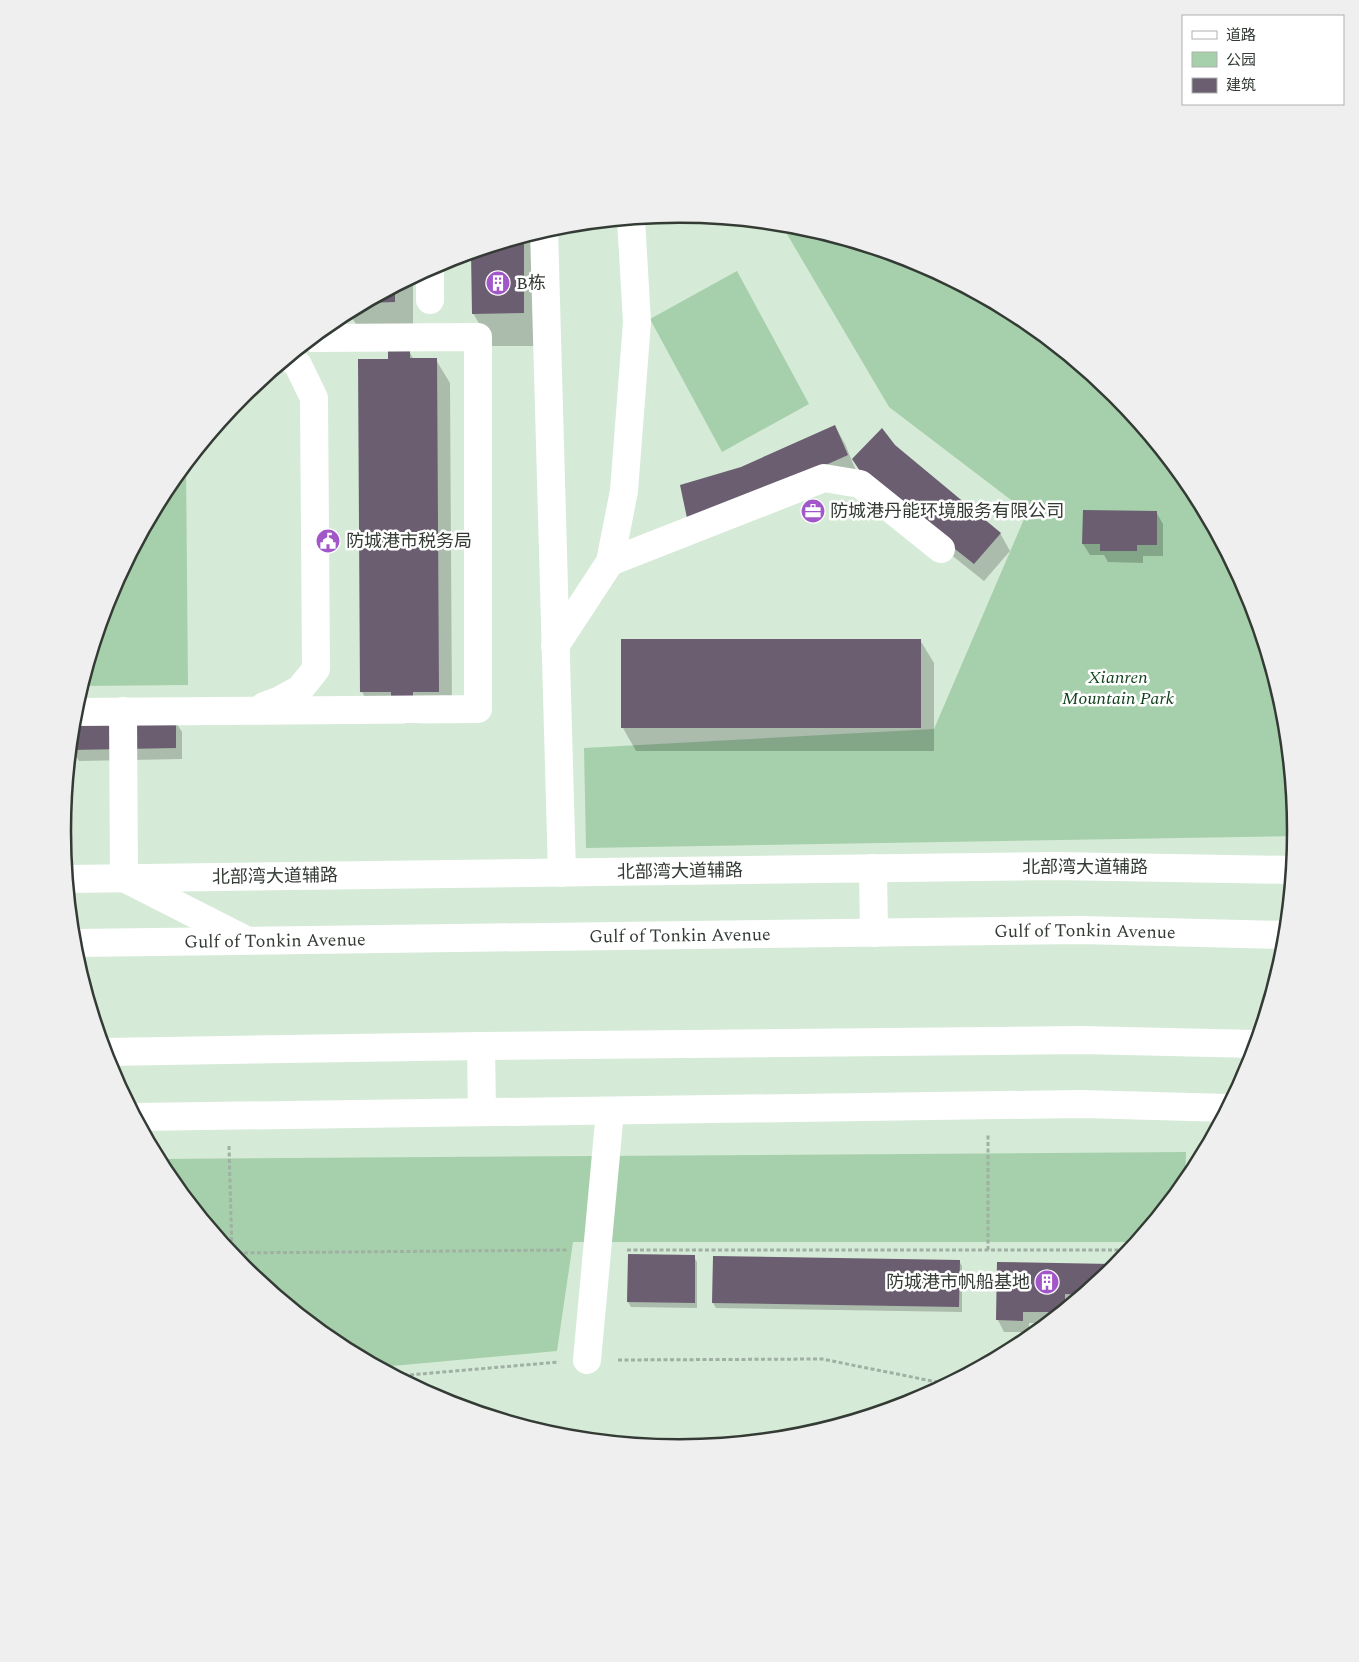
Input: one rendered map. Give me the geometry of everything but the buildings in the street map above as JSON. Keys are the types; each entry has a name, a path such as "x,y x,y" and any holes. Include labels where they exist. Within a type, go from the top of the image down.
{"main road":[{"path":"555,646 610,562 624,491 637,322 631,225"},
{"path":"544,238 562,873"},
{"path":"430,276 430,300"},
{"path":"83,712 478,709 478,337 323,338"},
{"path":"251,710 280,700 300,689 316,669 314,398 298,364 294,361"},
{"path":"610,562 824,478 860,484 941,549"},
{"path":"123,711 124,878 248,941"},
{"name":"北部湾大道辅路","path":"74,879 1055,866 1286,870"},
{"path":"873,868 874,933"},
{"name":"Gulf of Tonkin Avenue","path":"82,944 1081,930 1279,934"},
{"path":"113,1052 1081,1040 1249,1044"},
{"path":"481,1046 482,1112"},
{"path":"143,1117 1081,1104 1221,1108"},
{"path":"588,1360 610,1111"}],"path":[{"path":"988,1250 989,1105"},
{"path":"228,1116 232,1242"},
{"path":"241,1253 598,1250 1120,1250"},
{"path":"407,1375 588,1360 822,1359 937,1382"}],"green space":[{"name":"Xianren Mountain Park","path":"786,232 837,243 875,255 949,285 984,304 1050,348 1110,401 1137,430 1185,493 1206,527 1225,562 1255,635 1267,674 1283,752 1288,836 586,848 584,748 934,729 1027,512 889,407"},
{"path":"737,271 809,404 722,452 650,319"},
{"path":"186,476 188,685 89,686 104,635 134,562 153,527"},
{"path":"1186,1152 1185,1169 1162,1201 1128,1242 573,1242 557,1351 390,1366 309,1314 249,1261 197,1201 168,1159"}],"place":[{"name":"B栋","path":"498,283"},
{"name":"防城港丹能环境服务有限公司","path":"813,511"},
{"name":"防城港市税务局","path":"328,541"},
{"name":"防城港市帆船基地","path":"1047,1282"}]}
